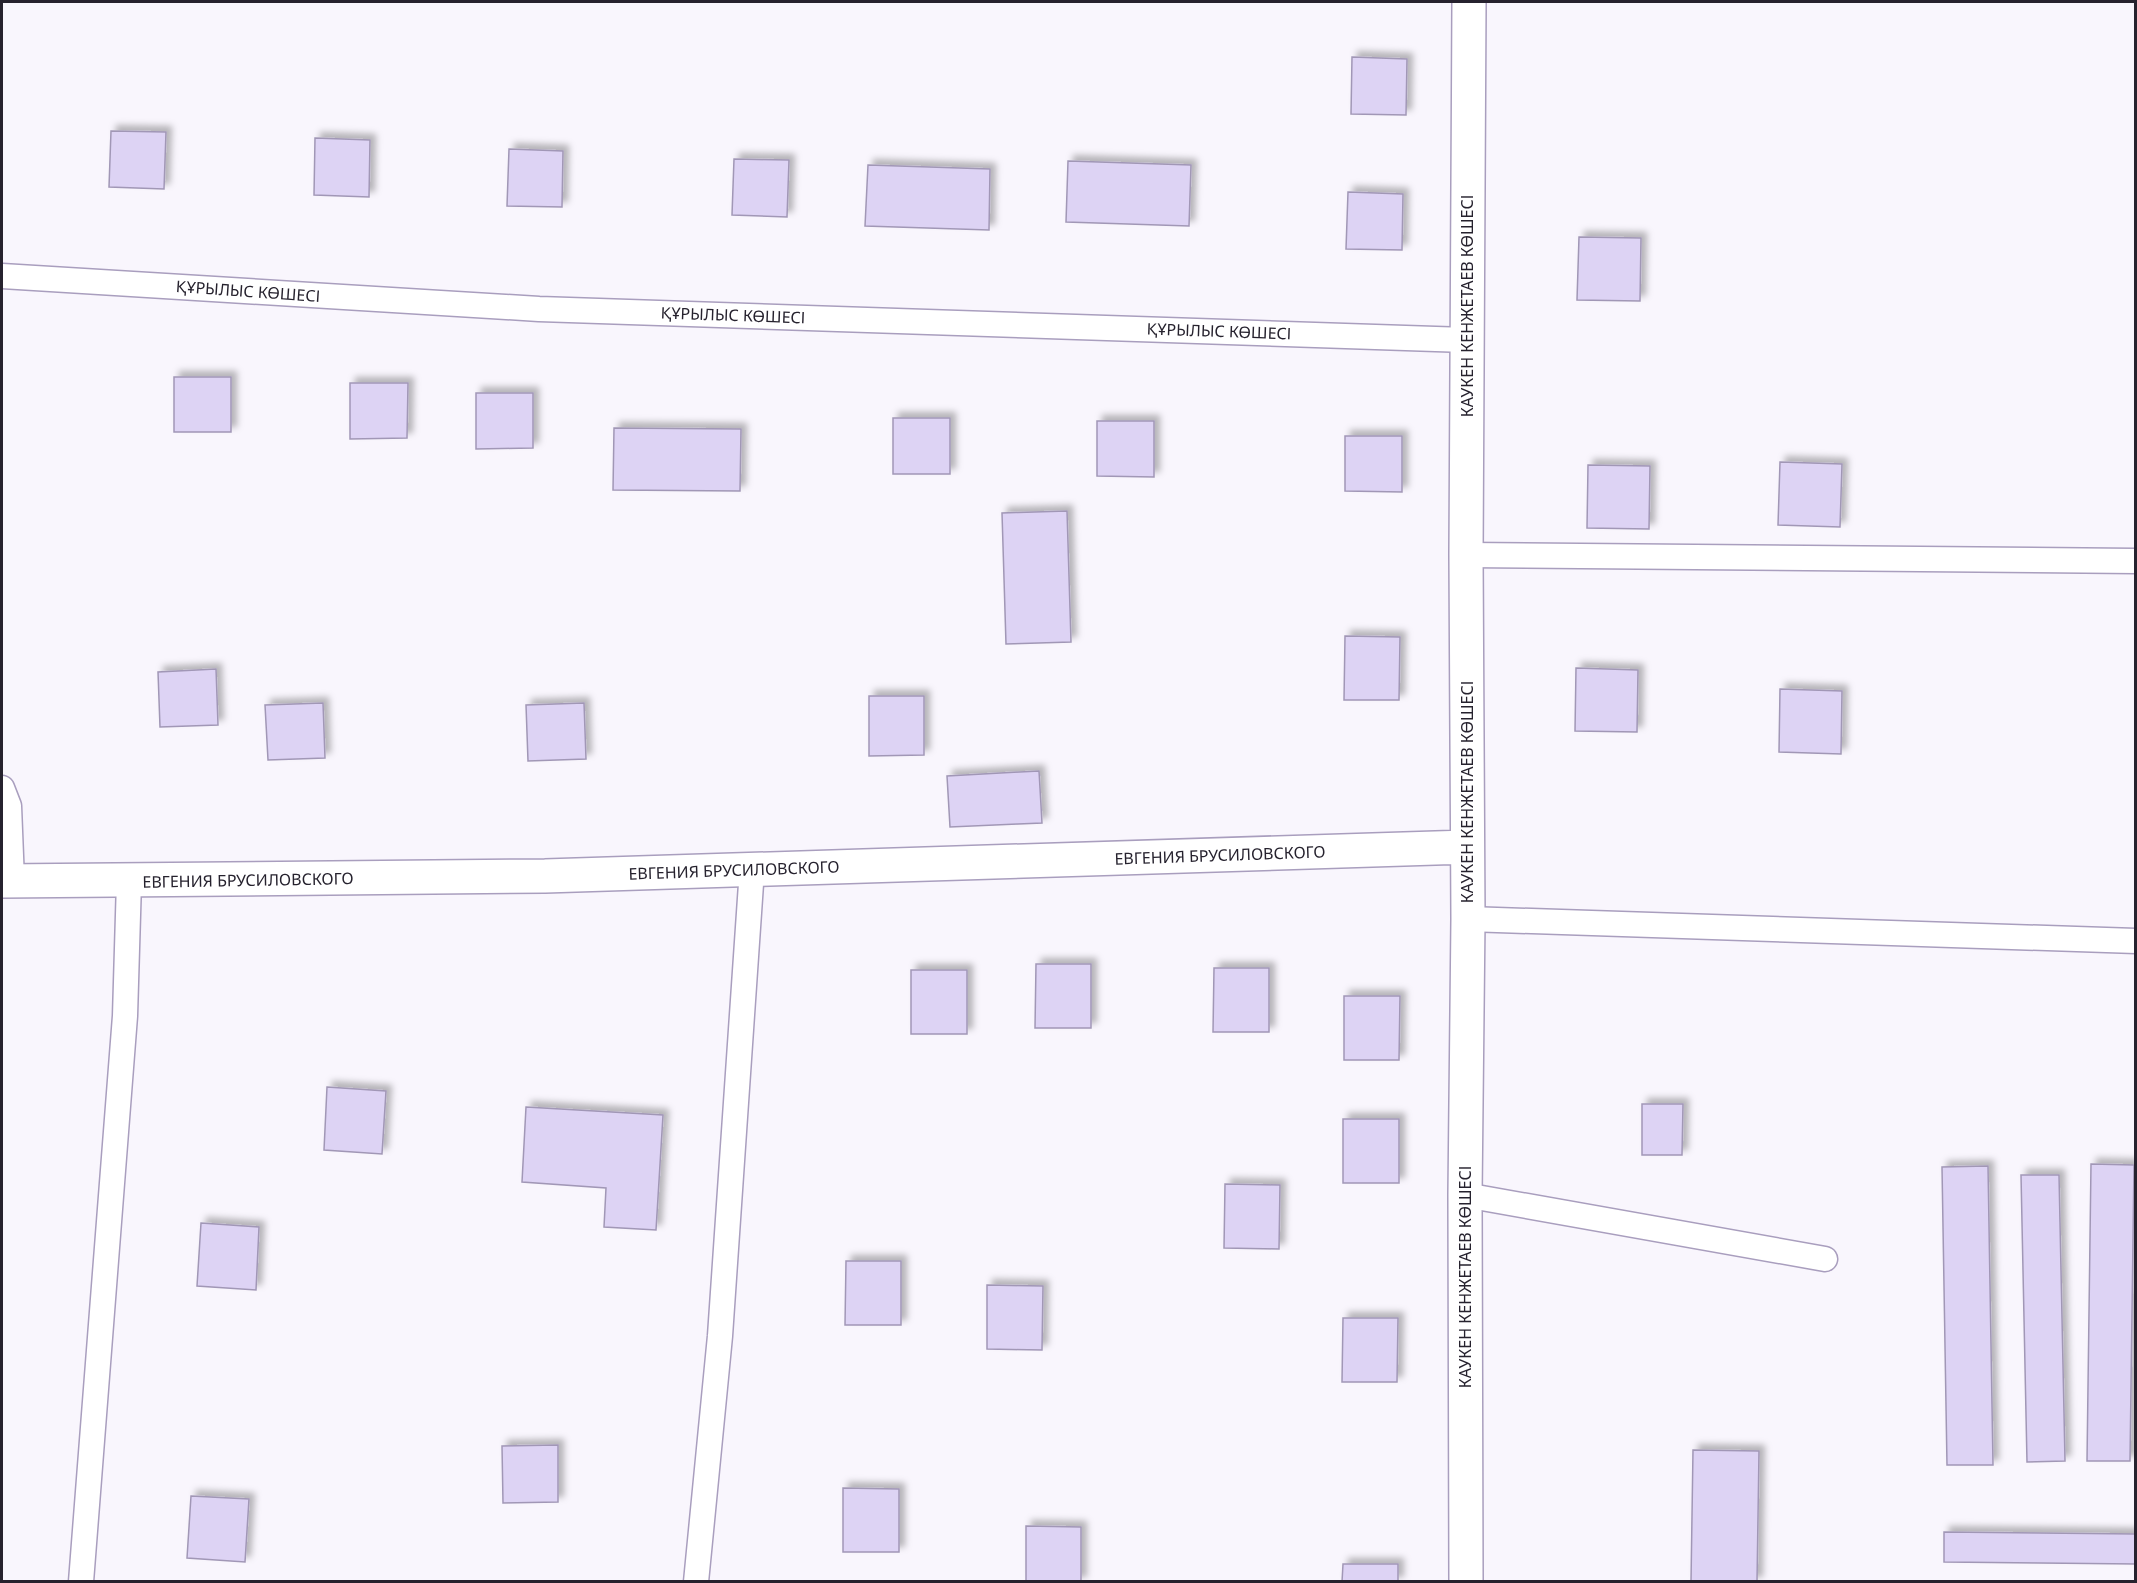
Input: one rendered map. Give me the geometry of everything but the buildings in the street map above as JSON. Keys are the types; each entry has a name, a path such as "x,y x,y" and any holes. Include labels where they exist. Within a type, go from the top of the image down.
{"street":[{"name":"КАУКЕН КЕНЖЕТАЕВ КӨШЕСІ","path":"1466,1581 1465,1195 1468,919 1466,340 1469,2"},
{"name":"ЕВГЕНИЯ БРУСИЛОВСКОГО","path":"7,881 545,876 1467,847"}],"lane":[{"name":"ҚҰРЫЛЫС КӨШЕСІ","path":"2,276 539,309 1466,340"},
{"path":"1466,555 2136,561"},
{"path":"2,788 9,806 7,881"},
{"path":"696,1581 720,1336 752,869"},
{"path":"81,1581 125,1016 129,881"},
{"path":"1468,919 2136,941"},
{"path":"1465,1195 1825,1259"}]}
